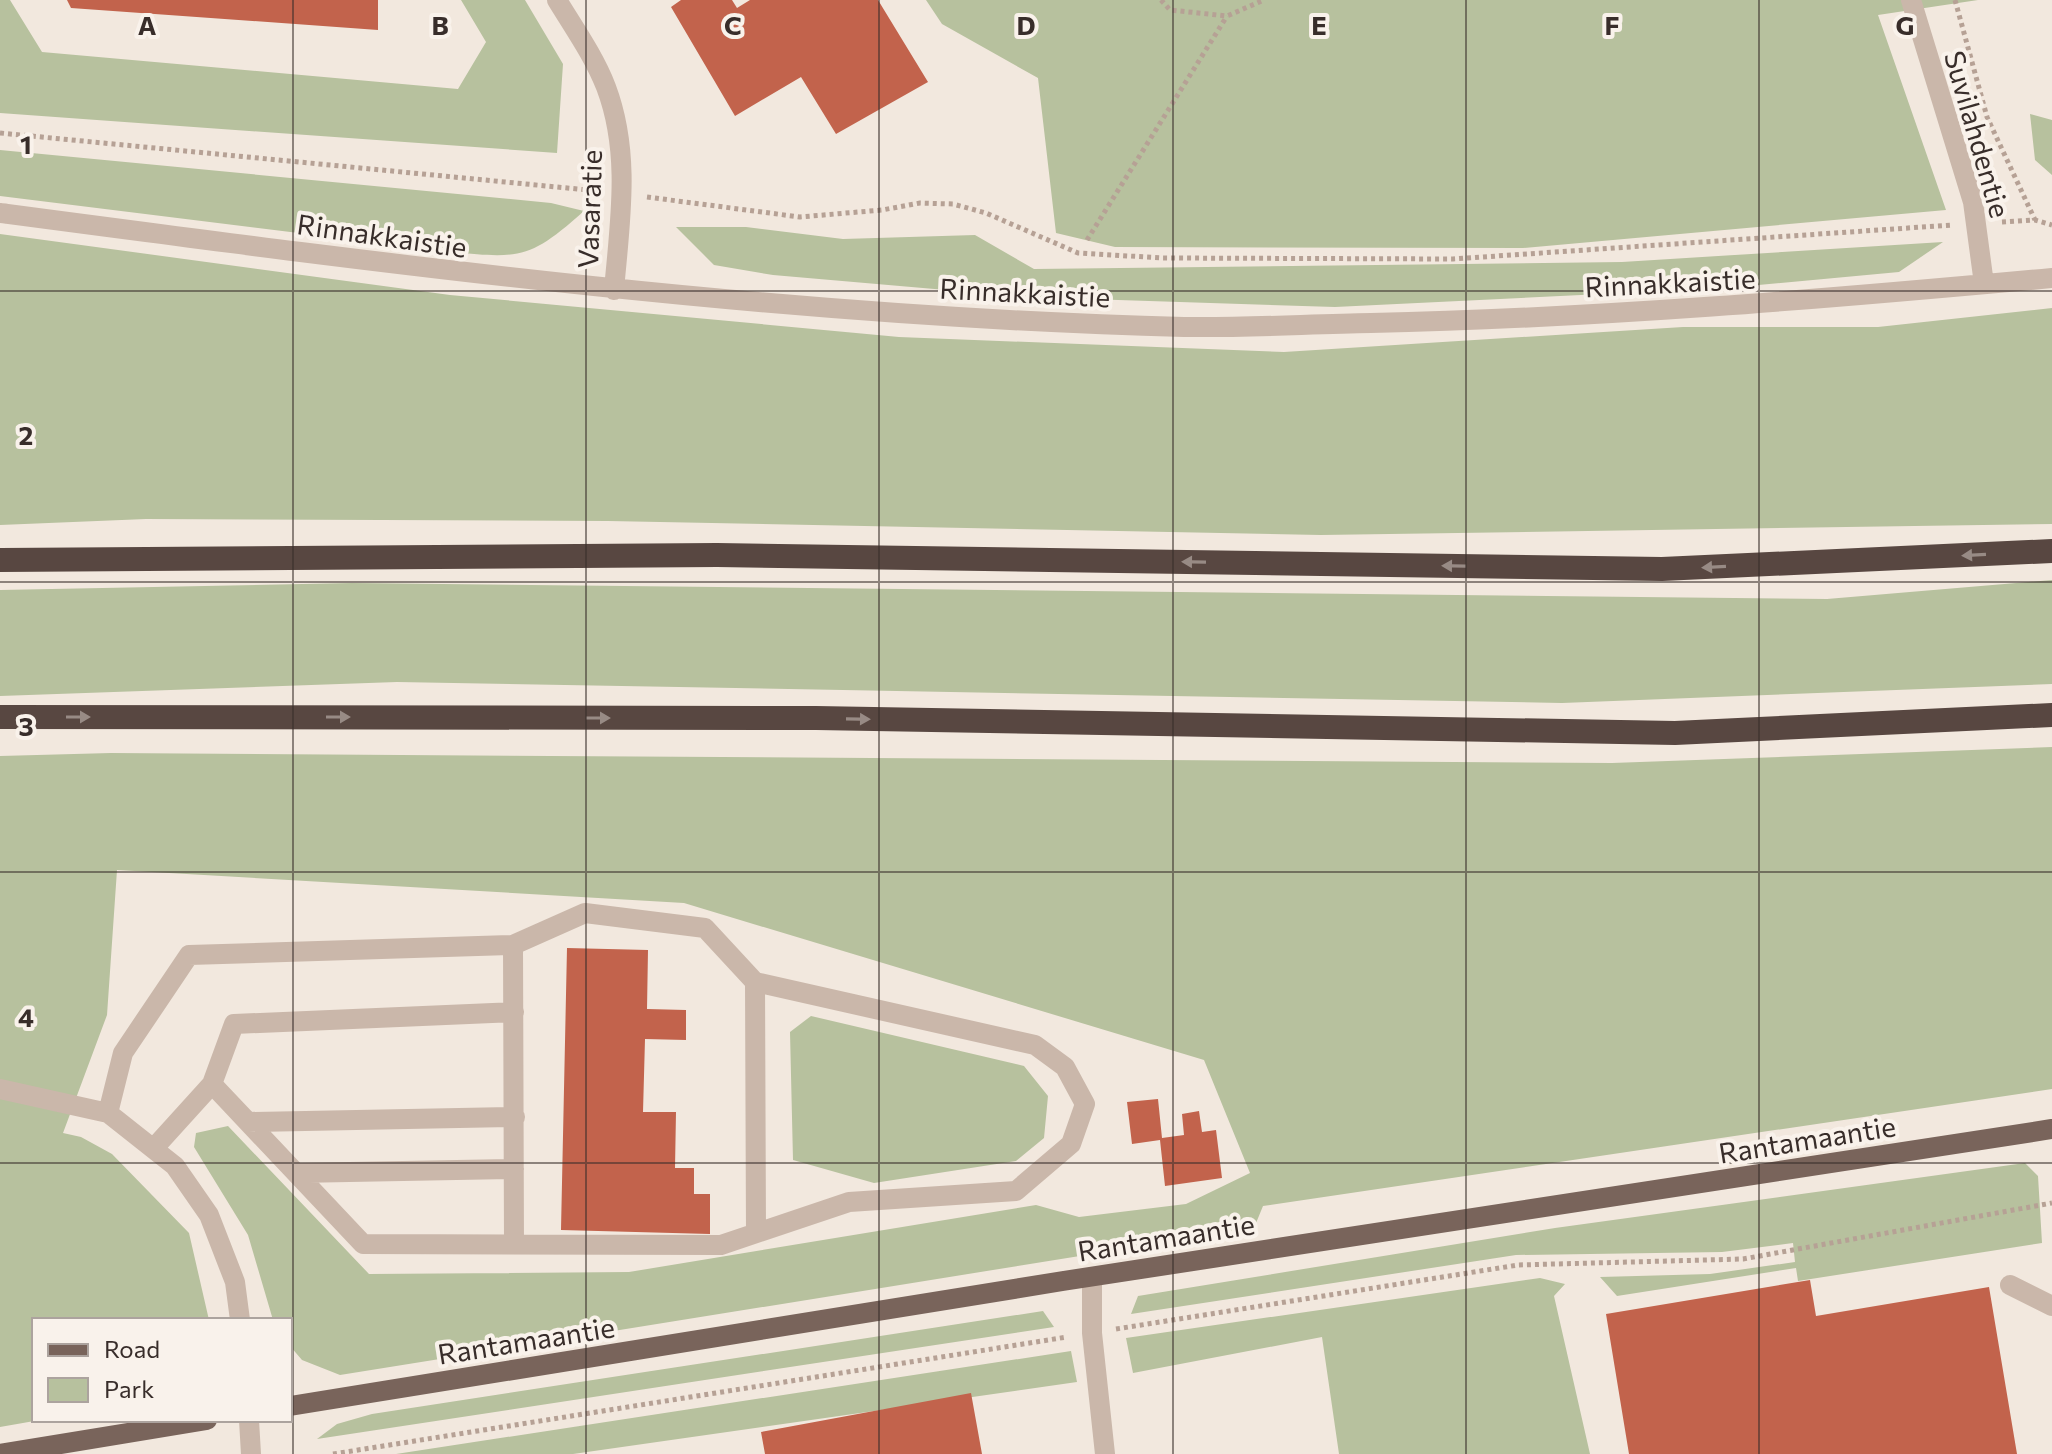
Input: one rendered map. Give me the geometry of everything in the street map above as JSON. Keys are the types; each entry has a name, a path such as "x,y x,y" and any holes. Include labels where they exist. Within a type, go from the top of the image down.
{"highway":[{"path":"0,560 717,555 1662,569 2052,551"},
{"path":"0,717 816,718 1675,733 2052,715"}],"main road":[{"name":"Rantamaantie","path":"292,1406 1092,1277 2052,1129"},
{"path":"0,1454 195,1422"}],"street":[{"name":"Vasaratie","path":"557,0 606,87 623,151 623,193 614,290"},
{"name":"Suvilahdentie","path":"1911,0 1977,224 1984,284"},
{"name":"Rinnakkaistie","path":"0,213 481,277 614,290 970,319 1191,327 1508,320 1749,306 2052,278"},
{"path":"108,1113 123,1053 189,955 513,945 585,913 705,928 755,982 1035,1045 1065,1067 1085,1104 1071,1144 1016,1191 849,1202 721,1245 363,1244 212,1084"},
{"path":"513,945 514,1244"},
{"path":"755,982 756,1233"},
{"path":"154,1148 212,1084 234,1024 514,1012"},
{"path":"0,1089 108,1113 175,1166 209,1215 235,1282 240,1318"},
{"path":"249,1122 515,1117"},
{"path":"296,1173 514,1169"},
{"path":"1092,1277 1092,1333 1105,1454"},
{"path":"2010,1285 2052,1306"},
{"path":"249,1422 251,1454"}],"path":[{"path":"1161,0 1170,10 1227,16 1264,0"},
{"path":"1955,0 1987,117 2035,220"},
{"path":"1087,240 1227,16"},
{"path":"0,133 623,193 800,217 882,210 920,203 953,204 986,213 1078,253 1163,258 1453,259 2035,220 2052,225"},
{"path":"333,1454 1518,1265 1743,1259 2052,1203"}],"green space":[{"path":"0,0 10,0 42,52 458,89 486,42 461,0 525,0 563,64 557,153 0,113"},
{"path":"926,0 1978,0 1878,15 1946,210 1523,248 1115,247 1056,233 1038,78 942,24"},
{"path":"2030,114 2052,120 2052,175 2035,160"},
{"path":"0,150 551,203 584,211 551,238 524,252 495,255 452,252 0,196"},
{"path":"676,227 746,227 843,239 975,235 1034,269 1622,262 1943,242 1899,272 1726,288 1335,307 1026,297 773,275 714,265"},
{"path":"0,234 450,295 899,337 1284,352 1683,327 1878,327 2052,308 2052,524 1321,535 608,521 146,519 0,525"},
{"path":"2052,580 2052,684 1562,703 397,682 0,696 0,590 352,583 1827,599"},
{"path":"2052,747 2052,1089 1263,1206 1254,1228 340,1375 302,1360 292,1348 292,1318 272,1318 248,1235 194,1147 196,1133 228,1126 369,1274 629,1272 1036,1205 1079,1217 1186,1204 1250,1173 1204,1060 684,903 117,870 107,1015 63,1133 81,1137 112,1154 189,1233 209,1318 32,1318 32,1421 0,1427 0,756 111,753 1612,763"},
{"path":"811,1016 1024,1066 1048,1096 1044,1138 1016,1161 874,1183 793,1160 790,1032"},
{"path":"2025,1163 2038,1176 2042,1243 1798,1281 1796,1268 1617,1296 1600,1277 1710,1274 1795,1262 1793,1243 1722,1252 1516,1255 1131,1314 1138,1296 1555,1228"},
{"path":"1540,1278 1565,1284 1554,1296 1590,1454 1339,1454 1322,1337 1133,1373 1126,1338"},
{"path":"1043,1311 1054,1327 317,1439 337,1424 372,1414"},
{"path":"1071,1351 1077,1382 573,1454 396,1454"}],"building":[{"path":"67,0 378,0 378,30 71,8"},
{"path":"681,0 732,0 737,8 750,0 878,0 928,82 836,134 801,77 735,116 671,7"},
{"path":"567,948 648,950 647,1009 686,1010 686,1040 645,1039 643,1112 676,1112 675,1168 694,1168 694,1194 710,1194 710,1234 561,1230"},
{"path":"1158,1099 1162,1138 1184,1135 1182,1114 1199,1111 1202,1132 1216,1130 1222,1178 1165,1186 1160,1140 1132,1144 1127,1102"},
{"path":"1810,1280 1816,1316 1989,1287 2017,1454 1629,1454 1606,1314"},
{"path":"971,1393 982,1454 765,1454 761,1432"}]}
